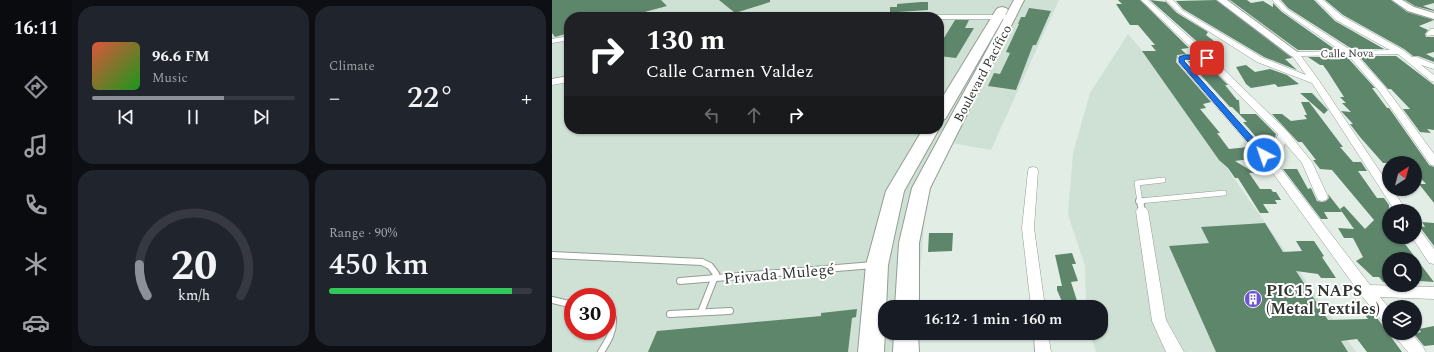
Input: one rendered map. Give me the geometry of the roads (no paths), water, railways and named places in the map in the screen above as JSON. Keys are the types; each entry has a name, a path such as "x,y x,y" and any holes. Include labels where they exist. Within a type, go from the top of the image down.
{"main road":[{"name":"Boulevard Pacífico","path":"907,300 909,243 921,188 1005,16 1006,0"},
{"name":"Boulevard Pacífico","path":"944,108 1005,16 1019,0"},
{"path":"871,352 877,265 895,191 928,134"},
{"path":"906,340 906,352"}],"street":[{"path":"1144,0 1207,58 1283,133 1307,162 1322,197"},
{"path":"1169,0 1180,11 1260,60 1316,82"},
{"path":"1222,0 1295,54 1316,82 1376,176 1396,204"},
{"path":"1275,0 1285,10 1350,53 1382,89 1434,162"},
{"path":"1319,0 1339,18 1402,53 1434,67"},
{"path":"1397,0 1411,9 1434,16"},
{"path":"944,17 1005,16"},
{"path":"1402,53 1434,80"},
{"name":"Calle Nova","path":"1295,54 1402,53"},
{"path":"1207,58 1185,57 1181,58 1181,61 1274,166 1366,291 1382,310"},
{"path":"552,82 564,81"},
{"path":"1274,166 1283,133"},
{"path":"1033,171 1028,228 1037,300"},
{"path":"1141,206 1159,321 1171,346 1176,352"},
{"path":"1422,242 1434,259"},
{"path":"1366,291 1434,293"},
{"path":"1042,340 1043,352"},
{"path":"1407,340 1418,352"}],"lane":[{"path":"552,41 564,39"},
{"path":"1163,180 1137,183 1141,206 1224,193"},
{"path":"553,256 702,262 710,266 716,274 701,312"},
{"name":"Privada Mulegé","path":"680,281 877,265"},
{"path":"552,300 564,303"},
{"path":"670,314 730,311"},
{"path":"601,352 609,340"}],"place":[{"name":"PIC15 NAPS (Metal Textiles)","path":"1253,299"}]}
